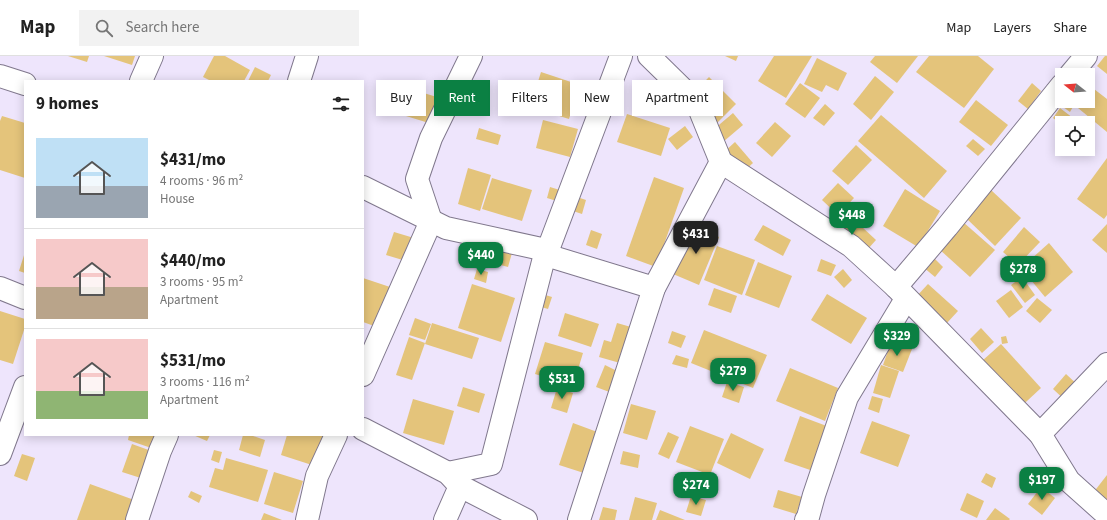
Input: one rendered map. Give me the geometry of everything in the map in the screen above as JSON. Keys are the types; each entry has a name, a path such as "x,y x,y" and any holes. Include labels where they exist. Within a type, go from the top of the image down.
{"street":[{"path":"142,80 152,56"},
{"path":"299,80 307,56"},
{"path":"364,373 431,221 417,179 431,138 471,56"},
{"path":"454,479 491,464 546,253 621,56"},
{"path":"649,56 697,103 721,162 851,246 901,293 1040,434 1069,481 1107,515"},
{"path":"1076,68 1086,56"},
{"path":"0,76 24,84"},
{"path":"806,520 847,396 901,293 946,227 1055,94"},
{"path":"579,520 654,288 721,162"},
{"path":"364,188 446,228 546,253 654,288"},
{"path":"0,288 24,298"},
{"path":"1040,434 1107,364"},
{"path":"0,454 24,390"},
{"path":"364,430 526,520"},
{"path":"137,520 160,451 167,436"},
{"path":"307,520 317,476 336,436"},
{"path":"444,520 454,479"}],"building":[{"path":"68,56 89,56 87,62"},
{"path":"104,56 135,56 132,65"},
{"path":"214,56 225,56 250,70 245,80 209,80 203,77"},
{"path":"725,56 738,56 736,61"},
{"path":"774,56 812,56 786,98 758,81"},
{"path":"875,56 918,56 897,83 870,62"},
{"path":"929,56 978,56 994,69 964,108 916,72"},
{"path":"1105,56 1107,56 1107,74 1097,66"},
{"path":"817,58 847,73 838,91 826,85 822,92 804,84"},
{"path":"255,67 271,75 268,80 248,80"},
{"path":"541,72 570,82 569,119 559,116 562,116 562,80 538,80"},
{"path":"875,76 894,92 871,120 853,104"},
{"path":"800,83 820,98 805,118 785,104"},
{"path":"1032,83 1041,91 1028,109 1018,101"},
{"path":"1095,90 1107,99 1107,132 1095,122 1095,116 1088,116 1078,108 1095,108"},
{"path":"723,91 736,104 712,128 700,116 723,116"},
{"path":"426,94 434,96 434,116 432,124 406,116 426,116"},
{"path":"976,100 1008,125 991,146 959,122"},
{"path":"825,104 835,113 824,126 813,118"},
{"path":"1060,108 1070,116 1055,116 1055,120 1053,118"},
{"path":"1064,108 1072,108 1070,112"},
{"path":"733,113 743,125 723,142 713,130"},
{"path":"627,114 670,128 661,156 617,142"},
{"path":"881,115 947,171 924,198 858,141"},
{"path":"2,116 24,123 24,178 0,170 0,121"},
{"path":"543,120 578,129 570,157 536,148"},
{"path":"775,122 791,136 772,157 756,143"},
{"path":"685,126 693,137 677,150 668,139"},
{"path":"479,128 501,135 498,145 476,139"},
{"path":"973,139 985,149 978,156 966,146"},
{"path":"735,142 753,163 742,173 724,152"},
{"path":"856,145 872,160 848,185 832,171"},
{"path":"1107,158 1107,215 1104,219 1077,199"},
{"path":"468,168 491,175 480,211 458,204"},
{"path":"654,177 684,188 656,267 626,256"},
{"path":"492,178 532,190 522,221 482,209"},
{"path":"838,183 854,198 838,215 822,200"},
{"path":"550,187 563,191 560,202 547,198"},
{"path":"905,189 940,211 918,247 883,226"},
{"path":"991,190 1021,218 995,246 966,218"},
{"path":"571,195 586,200 582,214 567,209"},
{"path":"847,213 876,240 858,260 829,233"},
{"path":"963,222 995,250 970,277 939,249"},
{"path":"1107,224 1107,253 1092,240"},
{"path":"763,225 791,240 783,256 754,240"},
{"path":"692,226 719,237 699,285 673,274"},
{"path":"1024,227 1040,242 1018,265 1003,252"},
{"path":"591,230 602,234 597,249 586,245"},
{"path":"394,232 414,238 406,261 386,255"},
{"path":"492,239 514,246 508,267 486,261"},
{"path":"1049,243 1073,272 1045,297 1021,268"},
{"path":"717,246 755,260 742,295 704,280"},
{"path":"24,255 24,273 19,271"},
{"path":"932,256 943,267 935,277 923,267"},
{"path":"821,259 836,265 831,276 817,271"},
{"path":"758,262 792,276 779,308 745,295"},
{"path":"477,269 488,272 486,283 474,279"},
{"path":"843,269 852,280 844,288 834,277"},
{"path":"1022,277 1035,295 1025,303 1011,285"},
{"path":"364,278 390,287 377,327 364,322"},
{"path":"472,284 515,298 501,342 458,328"},
{"path":"928,284 958,311 934,337 904,310"},
{"path":"714,288 737,296 731,313 708,305"},
{"path":"1011,290 1023,307 1009,318 996,301"},
{"path":"542,294 552,297 548,309 538,306"},
{"path":"827,294 867,318 851,344 811,320"},
{"path":"1037,298 1052,310 1040,323 1026,311"},
{"path":"0,311 24,319 24,330 13,364 0,360"},
{"path":"565,313 599,324 591,347 558,336"},
{"path":"415,318 431,324 425,340 409,335"},
{"path":"432,323 479,338 472,359 425,344"},
{"path":"617,323 638,329 627,365 599,357 604,340 611,342"},
{"path":"981,328 994,342 982,353 970,339"},
{"path":"704,330 767,355 753,388 691,363"},
{"path":"672,331 686,336 681,348 668,343"},
{"path":"1006,336 1008,343 1002,344 1001,337"},
{"path":"409,337 425,343 412,380 396,375"},
{"path":"545,342 583,353 573,386 535,374"},
{"path":"891,342 912,349 903,372 883,365"},
{"path":"1001,344 1041,388 1014,413 973,369"},
{"path":"676,355 689,359 687,368 672,364"},
{"path":"605,365 621,373 612,393 596,387"},
{"path":"881,365 899,371 890,398 873,393"},
{"path":"790,368 838,388 825,421 776,401"},
{"path":"1066,374 1080,387 1067,402 1053,389"},
{"path":"727,382 744,387 739,403 722,397"},
{"path":"463,387 485,394 479,413 457,406"},
{"path":"557,388 573,393 567,413 551,408"},
{"path":"872,396 883,399 879,413 868,409"},
{"path":"413,399 454,411 444,445 403,433"},
{"path":"631,404 656,411 647,440 623,433"},
{"path":"800,416 832,428 816,472 784,461"},
{"path":"872,421 910,435 898,467 860,453"},
{"path":"573,423 600,433 587,474 559,465"},
{"path":"690,426 724,439 710,475 676,462"},
{"path":"668,432 679,437 669,459 658,454"},
{"path":"731,433 764,449 750,479 717,463"},
{"path":"129,436 165,436 160,451 128,440"},
{"path":"195,436 210,436 207,441"},
{"path":"243,436 253,436 265,440 260,457 239,450"},
{"path":"287,436 325,436 315,466 281,455"},
{"path":"132,444 157,453 147,480 122,472"},
{"path":"214,450 222,452 219,463 211,460"},
{"path":"623,451 640,455 638,468 620,464"},
{"path":"22,454 35,458 27,481 14,476"},
{"path":"226,458 268,470 258,502 209,487 215,468 223,470"},
{"path":"274,472 303,481 293,513 264,504"},
{"path":"986,473 996,478 992,488 981,482"},
{"path":"1107,475 1107,504 1093,493"},
{"path":"90,484 137,501 130,520 77,520"},
{"path":"1041,487 1055,498 1042,515 1028,504"},
{"path":"778,490 802,497 796,514 773,507"},
{"path":"191,491 202,496 199,503 188,497"},
{"path":"967,493 984,501 977,518 960,510"},
{"path":"691,496 706,500 701,516 686,512"},
{"path":"635,497 657,503 652,520 629,520"},
{"path":"603,507 617,510 615,520 599,520"},
{"path":"995,508 1010,519 986,520"},
{"path":"660,510 685,520 656,520"},
{"path":"264,513 282,520 261,520"}]}
